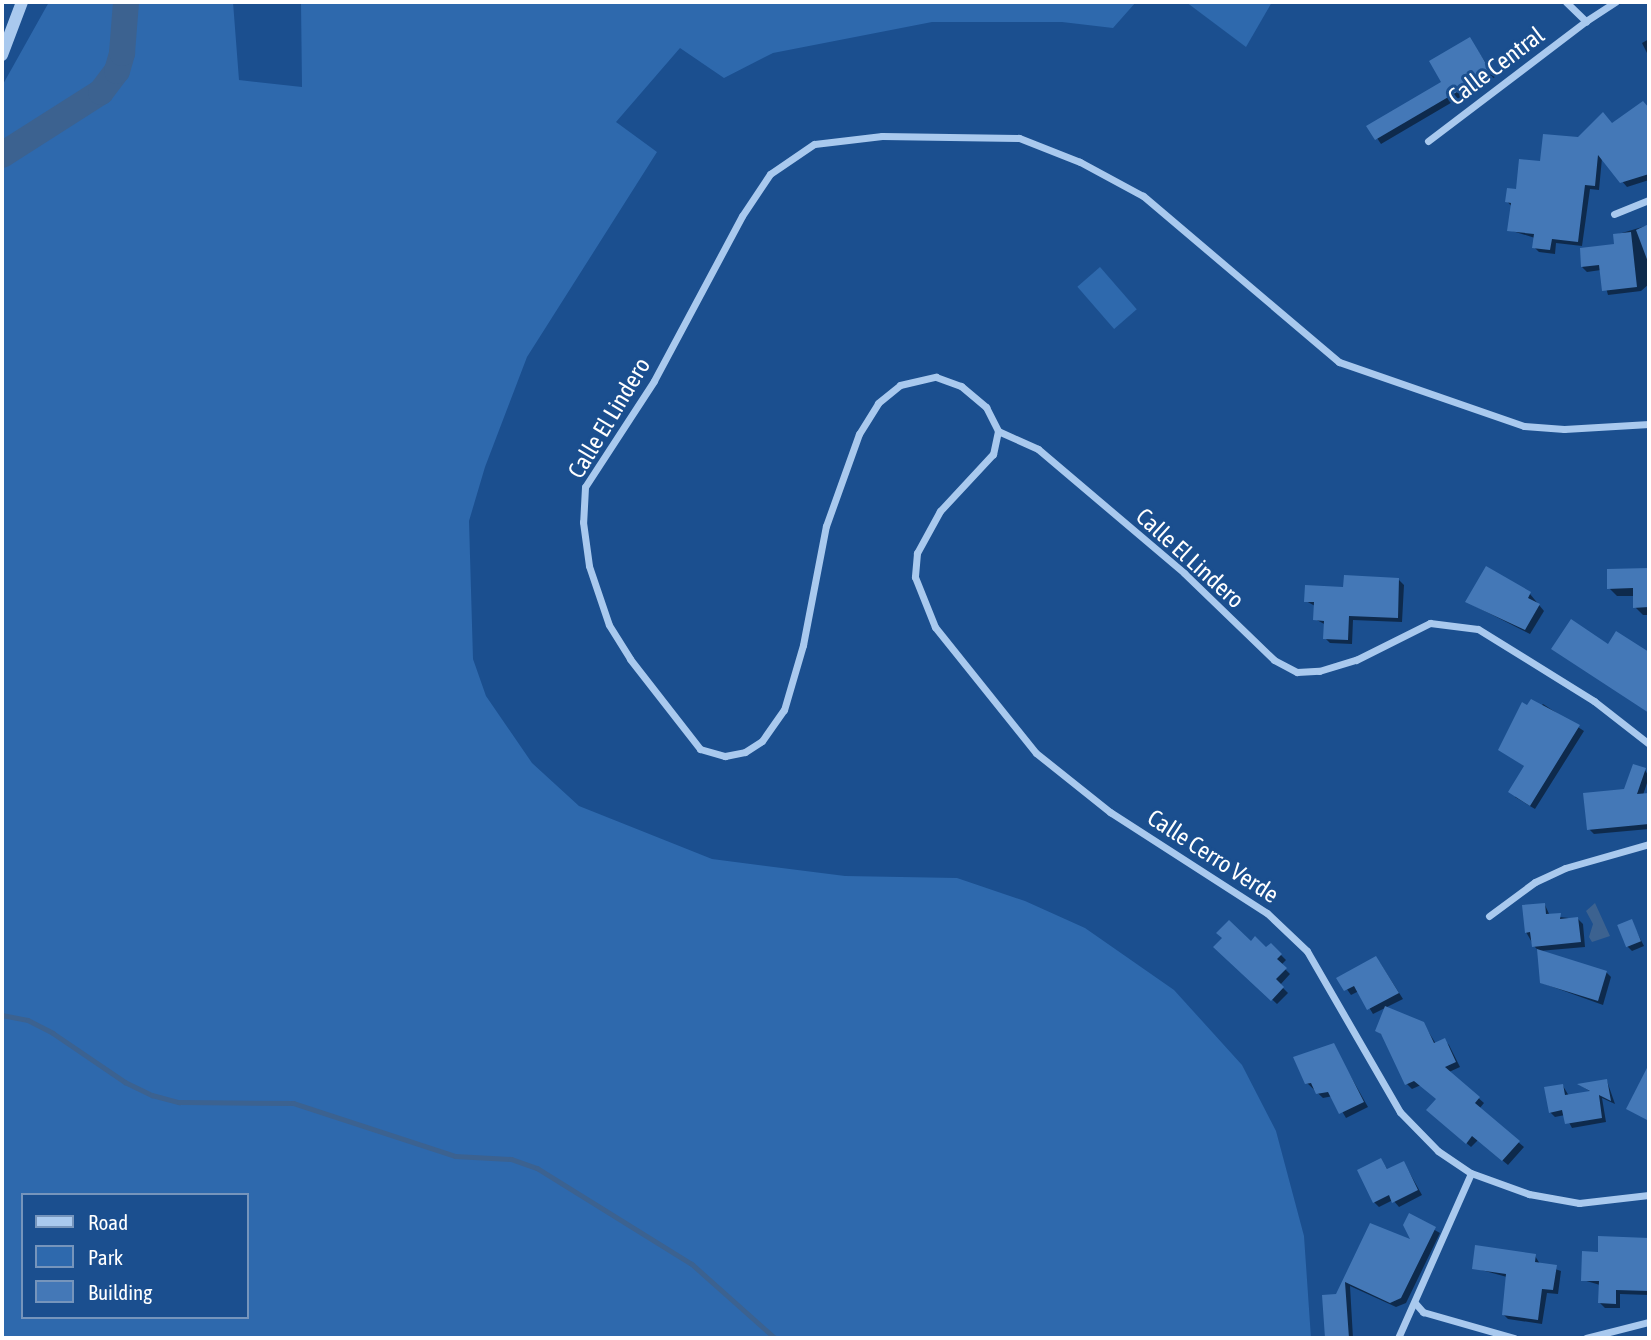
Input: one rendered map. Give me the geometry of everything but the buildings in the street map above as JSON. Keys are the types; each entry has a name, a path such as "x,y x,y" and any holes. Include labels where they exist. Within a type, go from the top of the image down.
{"street":[{"path":"2,55 22,2"},
{"path":"1566,2 1586,21"},
{"name":"Calle Central","path":"1428,141 1615,2"},
{"name":"Calle El Lindero","path":"1649,424 1564,429 1524,426 1339,362 1143,196 1080,162 1019,138 882,136 814,144 770,174 742,216 654,381 585,487 583,522 589,566 609,625 700,749 725,756 745,752 762,741 783,710 803,645 826,527 859,434 878,403 900,385 936,377 961,386 986,407 998,431 1038,449 1184,573 1274,660 1297,672 1319,671 1356,660 1430,623 1478,629 1594,701 1649,744"},
{"path":"1614,214 1649,200"},
{"name":"Calle Cerro Verde","path":"998,431 993,454 940,511 917,553 915,577 935,627 1036,753 1069,783 1246,898 1307,951 1400,1112 1438,1150 1471,1173 1529,1194 1579,1203 1649,1195"},
{"path":"1489,916 1535,882 1565,868 1649,844"},
{"path":"1398,1338 1416,1304 1471,1173"},
{"path":"1416,1304 1423,1311 1514,1338"},
{"path":"1586,1338 1649,1322"}],"green space":[{"path":"49,2 233,2 239,80 302,87 301,2 1136,2 1113,28 1062,22 932,22 773,53 724,78 680,48 616,122 657,152 527,357 485,467 469,521 473,659 486,696 532,763 579,806 712,859 845,876 957,878 1025,901 1085,928 1174,990 1242,1065 1276,1131 1304,1236 1311,1338 2,1338 2,86"},
{"path":"1186,2 1272,2 1246,47"},
{"path":"1100,267 1137,309 1114,329 1077,287"}],"shaded area":[{"path":"1595,903 1610,936 1592,942 1589,937 1593,924 1586,911"}],"waterway":[{"path":"2,155 101,92 117,71 122,53 126,2"},
{"path":"2,1015 28,1020 53,1033 125,1082 152,1095 179,1102 293,1103 455,1156 511,1159 537,1168 692,1264 775,1338"}]}
